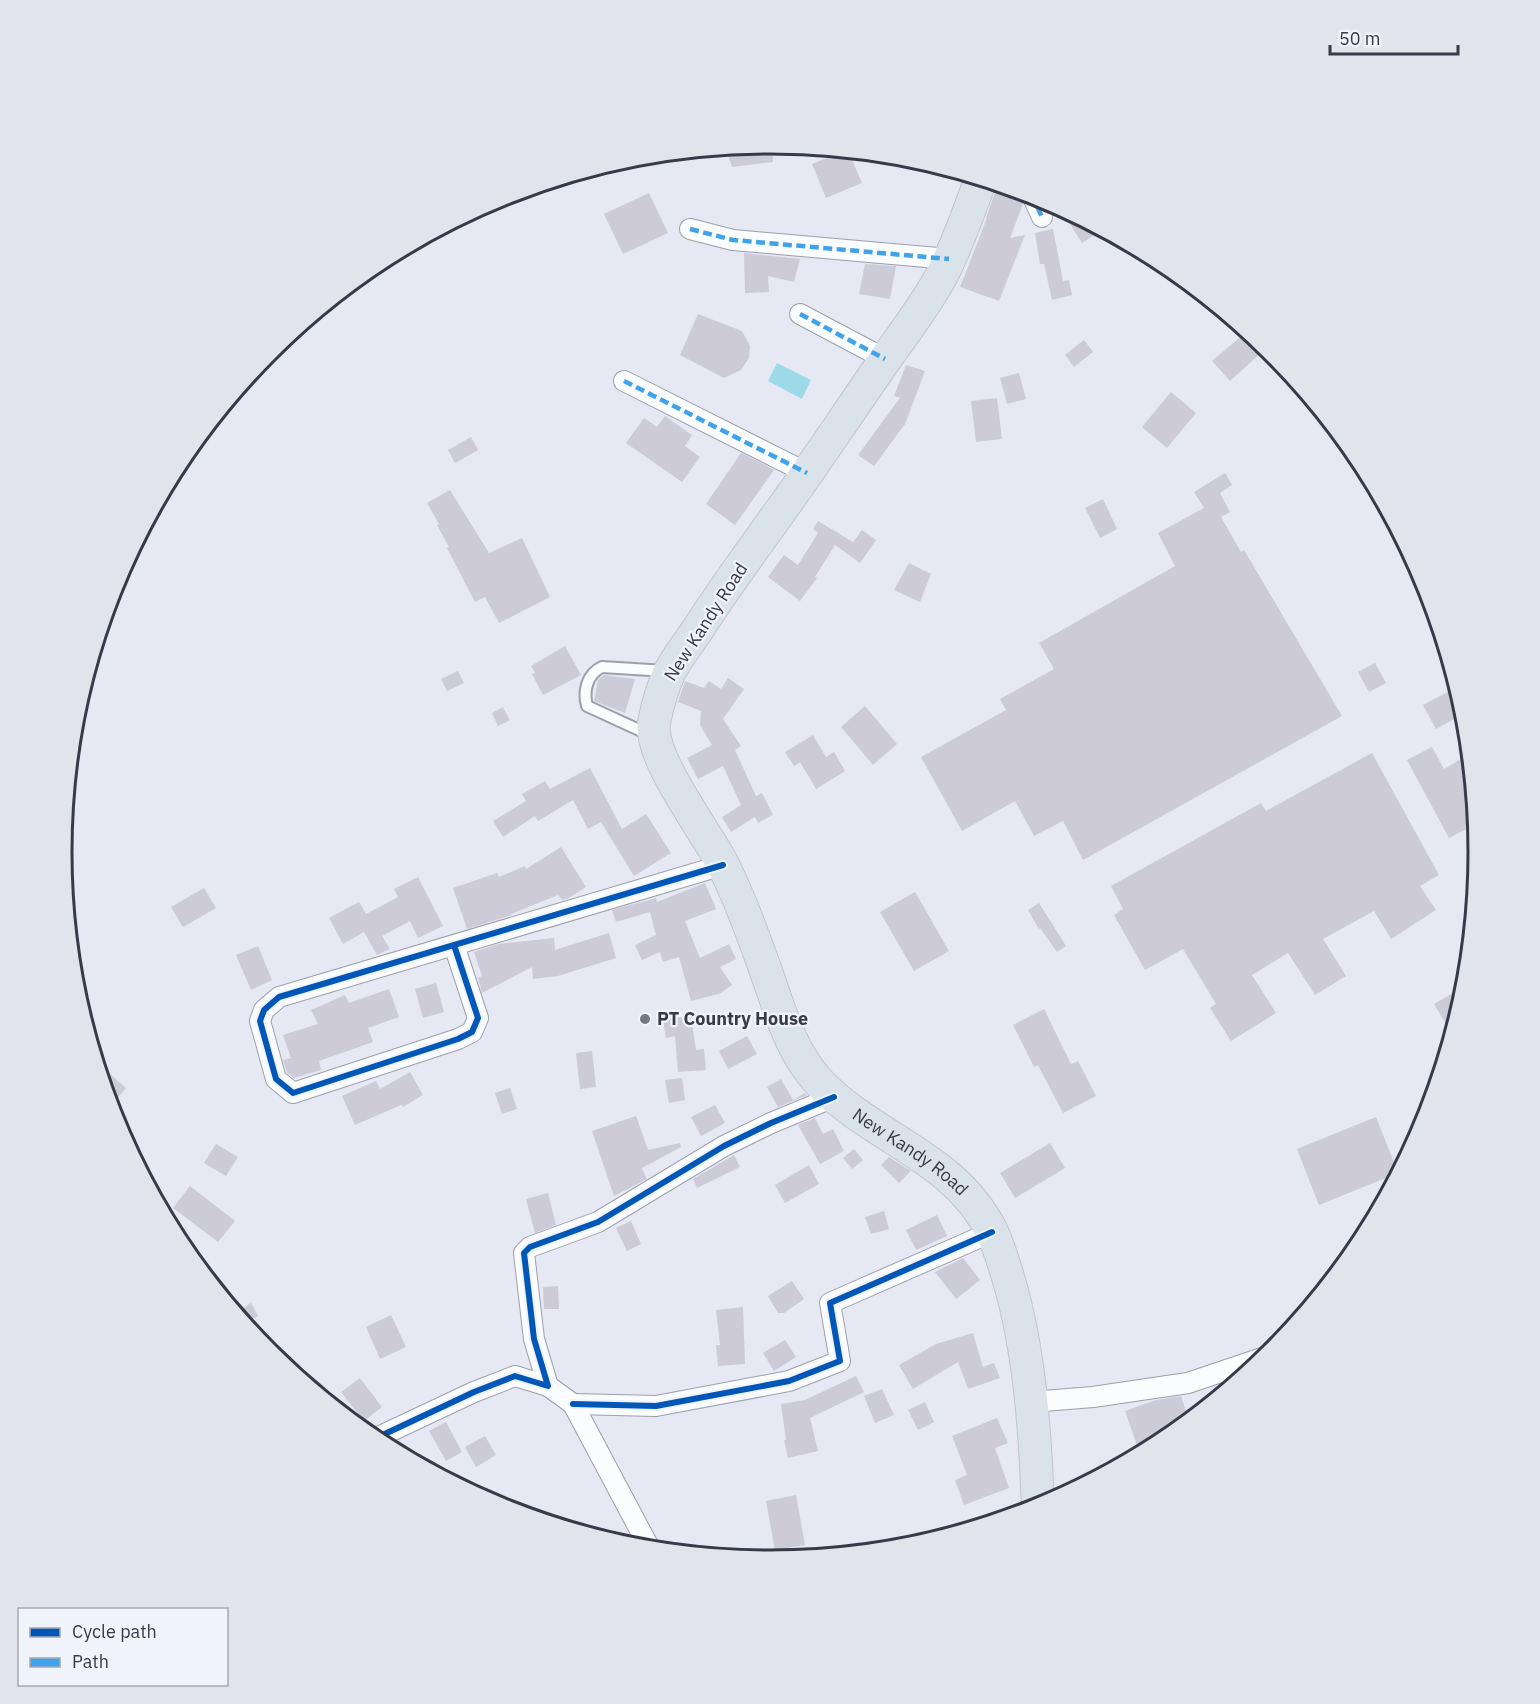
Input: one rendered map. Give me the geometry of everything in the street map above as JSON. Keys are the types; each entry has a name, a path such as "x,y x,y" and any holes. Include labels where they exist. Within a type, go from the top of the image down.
{"main road":[{"name":"New Kandy Road","path":"978,186 949,259 928,297 670,671 654,722 653,736 656,748 671,777 723,865 751,929 788,1035 800,1057 834,1097 929,1160 946,1174 978,1207 992,1232 1016,1305 1025,1350 1037,1497"}],"street":[{"path":"1038,207 1042,217"},
{"path":"690,228 733,240 949,259"},
{"path":"800,314 885,359"},
{"path":"624,381 807,473"},
{"path":"454,945 478,1018 472,1032 458,1039 293,1093 276,1079 260,1021 264,1010 279,998 454,945 723,865"},
{"path":"548,1386 534,1339 524,1253 530,1247 598,1222 724,1146 771,1123 834,1097"},
{"path":"573,1404 656,1406 789,1381 840,1361 830,1303 992,1232"},
{"path":"1031,1402 1093,1397 1188,1383 1244,1364"},
{"path":"385,1434 474,1392 516,1376 548,1386 573,1404 644,1539"}],"lane":[{"path":"653,736 620,716 587,706 585,696 589,680 596,670 602,668 670,671"},
{"path":"628,677 637,669"}],"water":[{"path":"777,363 811,380 802,399 768,381"}],"building":[{"path":"773,154 773,162 732,167 728,155"},
{"path":"830,157 851,159 862,183 826,198 812,164"},
{"path":"995,192 1023,202 1010,238 1025,235 999,301 960,287"},
{"path":"649,193 668,233 623,254 604,214"},
{"path":"1072,223 1095,235 1082,243 1070,224"},
{"path":"1053,229 1063,281 1069,280 1072,295 1052,300 1044,264 1040,264 1035,233"},
{"path":"744,253 800,259 794,282 768,276 769,292 745,293"},
{"path":"865,264 896,266 890,299 859,294"},
{"path":"698,314 742,331 750,346 749,358 741,370 724,378 680,355"},
{"path":"1241,337 1260,354 1230,381 1212,361"},
{"path":"1084,340 1093,352 1074,367 1065,355"},
{"path":"906,365 925,371 905,424 874,466 858,455 900,398 894,396"},
{"path":"1019,373 1026,399 1007,404 1000,378"},
{"path":"1171,392 1196,413 1167,448 1142,427"},
{"path":"997,398 1002,439 976,442 971,401"},
{"path":"665,416 692,435 685,446 700,457 682,482 626,443 644,418 657,427"},
{"path":"471,437 478,450 455,463 448,450"},
{"path":"741,453 774,470 735,525 706,504"},
{"path":"1225,473 1232,485 1220,493 1230,512 1221,517 1241,552 1244,550 1342,716 1083,860 1063,821 1034,836 1015,801 962,831 921,757 1006,710 1000,699 1054,669 1039,643 1175,566 1158,533 1204,508 1194,492"},
{"path":"450,490 489,553 522,538 550,597 499,623 485,597 475,602 427,503"},
{"path":"1103,499 1117,529 1100,538 1085,508"},
{"path":"818,521 853,542 862,530 876,540 860,563 835,545 815,577 817,578 800,601 768,577 784,555 798,565 818,533 813,529"},
{"path":"909,563 931,574 920,602 894,590"},
{"path":"565,646 581,675 543,695 532,674 535,673 531,666"},
{"path":"1375,663 1386,683 1369,692 1358,672"},
{"path":"458,671 464,683 447,691 441,679"},
{"path":"604,675 635,679 625,713 594,701 598,680"},
{"path":"728,678 744,689 723,719 741,746 735,750 756,796 762,793 773,815 758,823 755,817 731,832 722,817 741,805 723,766 698,779 687,758 712,745 700,725 701,711 678,702 685,681 704,688 709,681 721,689"},
{"path":"1449,691 1455,718 1436,729 1423,705"},
{"path":"865,706 897,744 873,765 841,727"},
{"path":"503,707 510,720 498,726 492,713"},
{"path":"813,735 826,757 834,752 845,771 816,789 800,762 794,766 785,752"},
{"path":"1432,747 1444,769 1462,758 1467,828 1449,838 1407,760"},
{"path":"1372,753 1439,875 1420,886 1436,910 1391,939 1374,911 1323,939 1346,976 1315,995 1288,953 1252,975 1276,1013 1231,1041 1210,1008 1216,1004 1183,949 1145,970 1114,915 1123,909 1111,886 1261,803 1266,811"},
{"path":"590,768 622,829 646,814 671,853 634,876 601,822 588,829 573,800 538,821 535,816 503,837 493,821 526,801 522,794 545,781 550,789"},
{"path":"561,847 586,887 567,899 562,900 558,895 512,915 467,929 453,888 497,873 499,877 525,866 526,869"},
{"path":"418,877 443,926 418,938 410,921 382,936 390,949 377,955 364,932 343,944 329,918 359,902 366,914 398,897 394,889"},
{"path":"705,883 716,909 685,921 700,958 729,944 736,959 720,967 732,985 719,994 691,1001 679,957 663,962 660,952 642,960 635,945 656,935 650,912 616,922 612,910 656,898 657,902"},
{"path":"204,888 216,908 183,927 171,907"},
{"path":"915,892 949,951 914,971 880,912"},
{"path":"1039,903 1066,946 1057,952 1028,910"},
{"path":"609,933 616,958 558,976 533,979 532,967 482,993 478,978 482,976 474,952 498,944 554,938 555,950"},
{"path":"258,946 272,980 251,990 236,955"},
{"path":"436,983 444,1012 423,1018 415,989"},
{"path":"389,989 399,1017 368,1028 373,1042 319,1061 321,1070 294,1078 287,1072 283,1060 291,1058 283,1035 318,1024 311,1010 345,995 349,1003"},
{"path":"1454,992 1446,1024 1434,1004"},
{"path":"1044,1009 1071,1064 1078,1061 1096,1096 1063,1113 1038,1065 1034,1067 1013,1025"},
{"path":"691,1016 696,1050 704,1049 706,1070 678,1072 675,1036 666,1038 663,1020"},
{"path":"747,1036 757,1054 728,1069 719,1051"},
{"path":"592,1051 596,1087 580,1089 576,1053"},
{"path":"410,1072 423,1095 403,1107 401,1105 355,1125 342,1096 376,1081 380,1089"},
{"path":"109,1076 126,1088 117,1098"},
{"path":"682,1078 685,1100 669,1103 665,1080"},
{"path":"781,1079 793,1100 805,1093 807,1095 778,1107 767,1087"},
{"path":"510,1088 517,1109 502,1114 495,1093"},
{"path":"715,1105 725,1123 701,1136 691,1117"},
{"path":"636,1116 648,1150 680,1143 681,1147 642,1168 647,1179 614,1196 592,1131"},
{"path":"1376,1117 1394,1164 1387,1177 1319,1205 1297,1149"},
{"path":"815,1118 823,1134 833,1129 844,1151 820,1164 798,1125"},
{"path":"1050,1143 1065,1168 1015,1198 1000,1173"},
{"path":"216,1144 238,1157 226,1176 204,1163"},
{"path":"854,1149 863,1160 852,1169 843,1158"},
{"path":"734,1155 740,1167 697,1188 693,1179"},
{"path":"889,1157 911,1171 899,1183 881,1165"},
{"path":"809,1165 819,1184 785,1203 775,1185"},
{"path":"190,1186 235,1221 218,1242 173,1208"},
{"path":"548,1193 556,1225 535,1233 526,1199"},
{"path":"884,1211 889,1229 871,1234 865,1217"},
{"path":"937,1215 947,1236 916,1250 906,1230"},
{"path":"631,1221 641,1244 627,1251 616,1228"},
{"path":"963,1258 980,1280 956,1299 935,1272"},
{"path":"792,1281 804,1299 784,1313 778,1313 768,1296"},
{"path":"558,1286 559,1309 544,1309 543,1287"},
{"path":"251,1303 258,1316 252,1319 242,1308"},
{"path":"743,1307 745,1364 718,1366 716,1345 720,1345 716,1310"},
{"path":"391,1315 406,1347 380,1359 366,1327"},
{"path":"973,1333 983,1367 994,1363 1000,1378 968,1389 958,1362 913,1389 899,1365 936,1344"},
{"path":"785,1340 796,1357 774,1371 763,1353"},
{"path":"856,1376 864,1392 810,1418 818,1451 788,1458 781,1404 805,1400"},
{"path":"360,1378 382,1407 365,1420 341,1392"},
{"path":"882,1389 894,1415 875,1423 864,1396"},
{"path":"1181,1396 1186,1412 1137,1445 1125,1411 1156,1400"},
{"path":"925,1402 934,1422 918,1430 908,1410"},
{"path":"997,1418 1008,1443 995,1448 1009,1488 964,1505 955,1480 967,1475 952,1436"},
{"path":"446,1422 462,1452 446,1461 429,1431"},
{"path":"485,1436 496,1455 476,1467 465,1447"},
{"path":"796,1495 805,1545 775,1550 766,1501"}],"marked path":[{"path":"1038,207 1042,217"},
{"path":"690,229 733,240 949,259"},
{"path":"800,314 885,359"},
{"path":"624,381 807,473"}],"cycle path":[{"path":"454,945 478,1018 472,1032 458,1039 293,1093 276,1079 260,1021 264,1010 279,997 723,865"},
{"path":"385,1434 474,1392 515,1376 548,1386 534,1339 524,1253 530,1247 598,1222 724,1146 771,1123 834,1097"},
{"path":"573,1404 656,1406 789,1381 840,1361 830,1303 992,1232"}],"place":[{"name":"PT Country House","path":"645,1019"}]}
